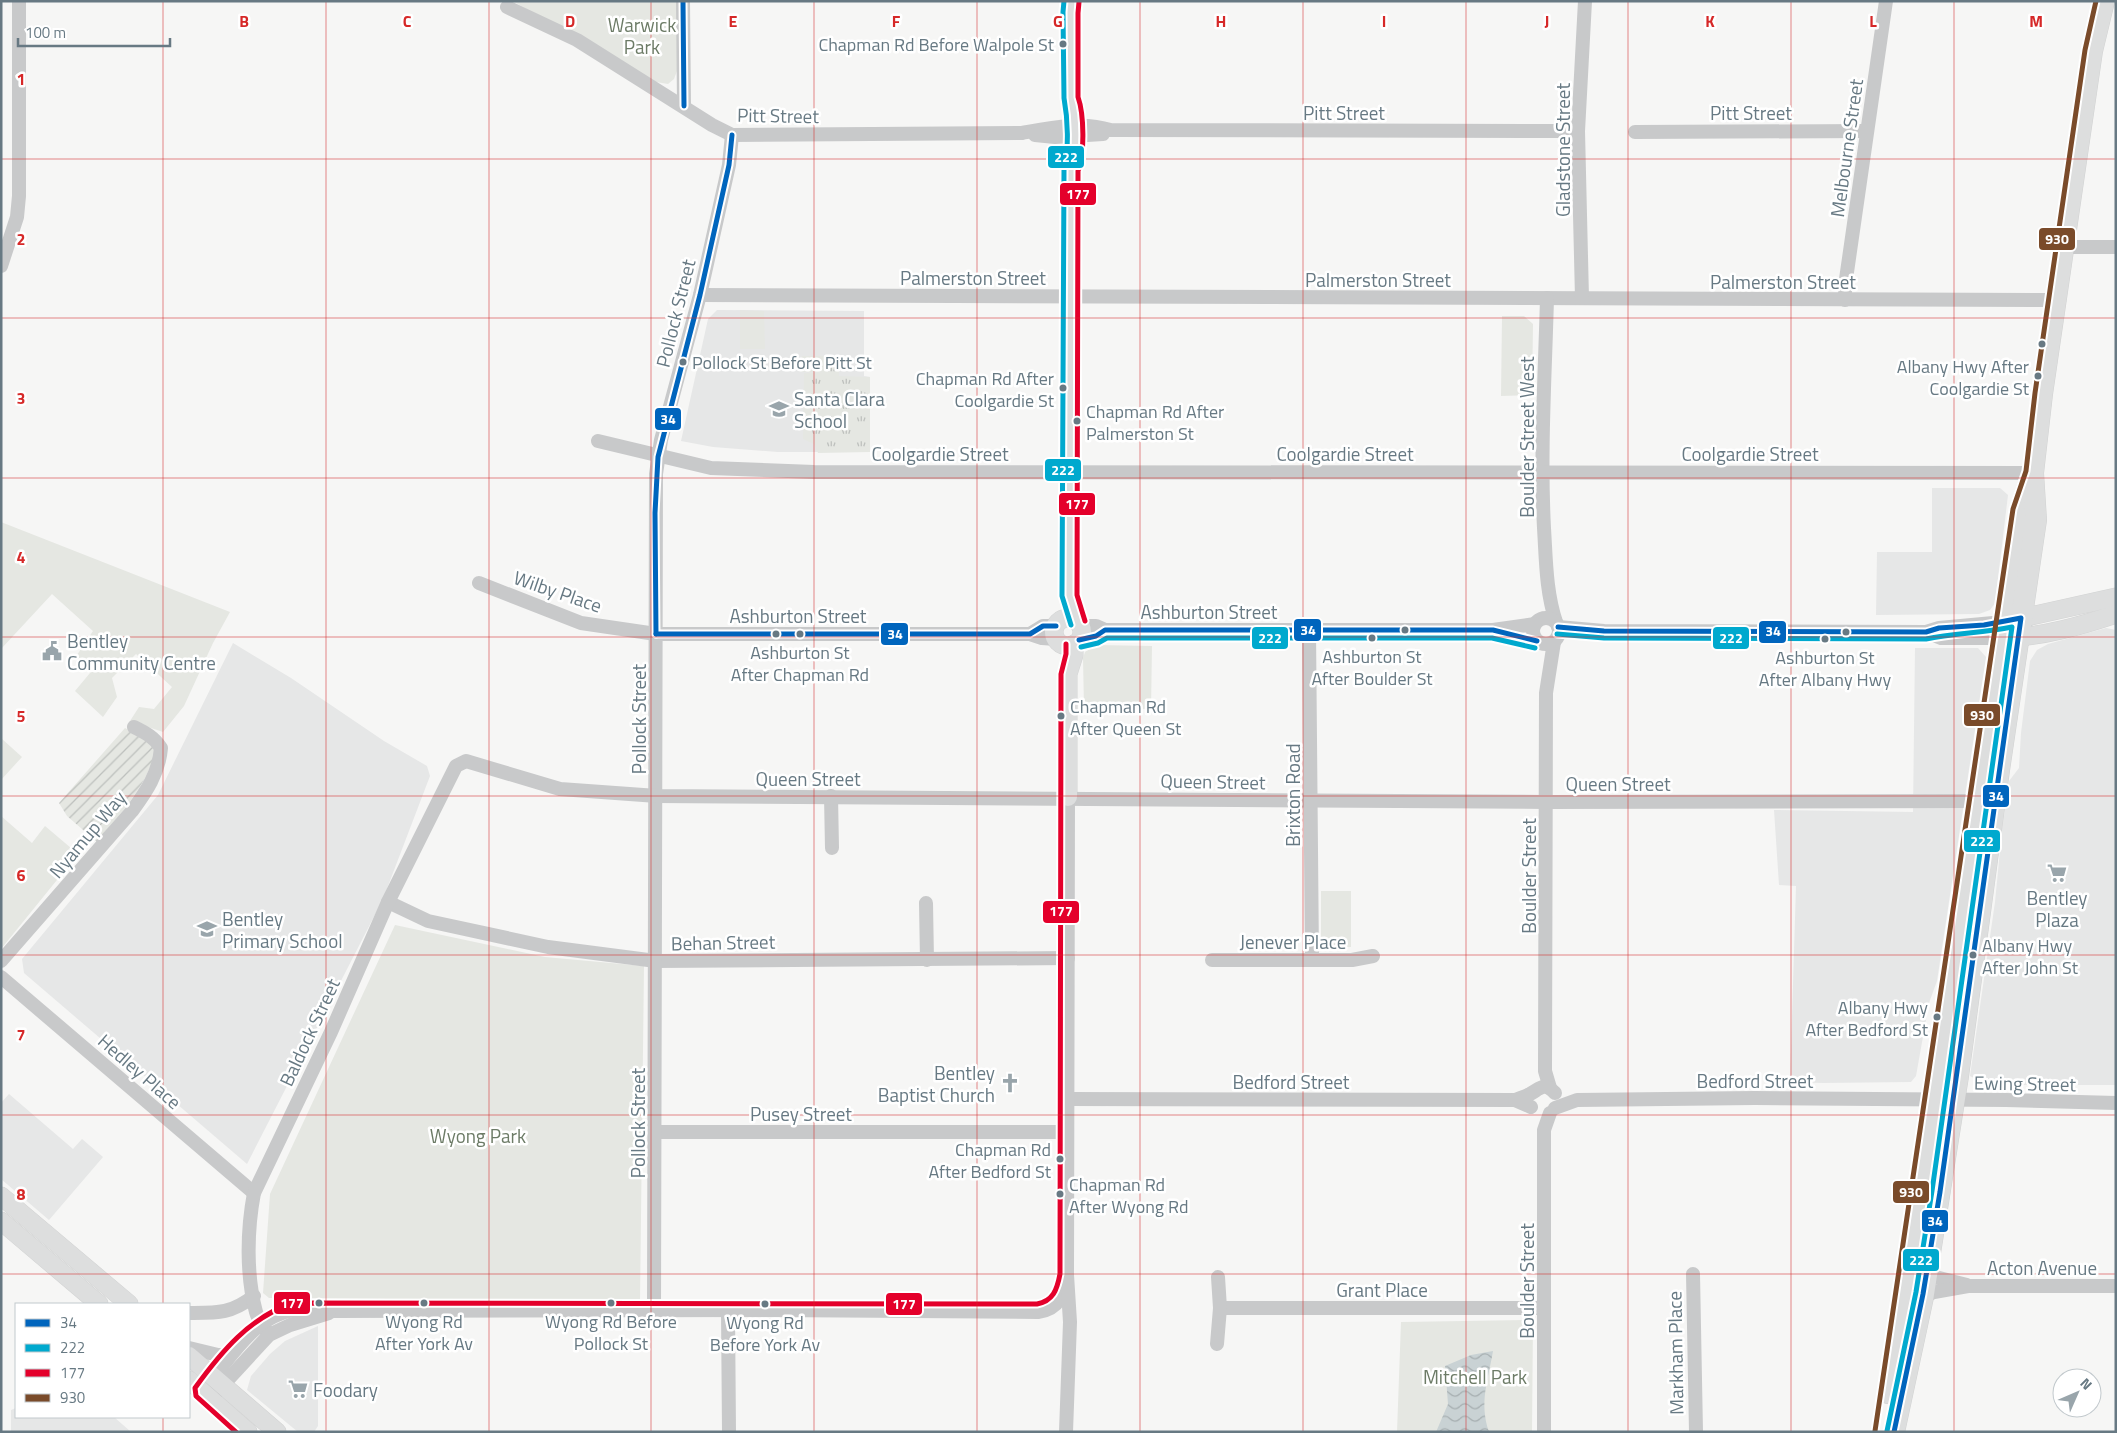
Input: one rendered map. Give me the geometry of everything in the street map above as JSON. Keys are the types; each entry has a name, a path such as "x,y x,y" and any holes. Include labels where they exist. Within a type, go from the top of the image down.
{"highway":[{"path":"1882,1432 1933,1100 1975,801 2036,520 2033,473 2092,51 2104,1"},
{"path":"1894,1432 1927,1275 1954,1100 1999,770 2011,629"}],"main road":[{"path":"1068,797 1068,674 1074,655 1064,605 1069,596 1071,170 1067,165 1070,132 1066,108 1071,98 1070,5"},
{"path":"2011,629 2116,598"},
{"path":"2011,629 2072,628 2116,614"},
{"path":"1,1196 127,1303"},
{"path":"1,1221 98,1303"},
{"path":"190,1357 277,1432"},
{"path":"200,1390 248,1432"}],"street":[{"path":"1,266 6,238 17,217 19,196 19,1"},
{"path":"683,1 684,106"},
{"name":"Gladstone Street","path":"1582,298 1578,131 1585,1"},
{"name":"Melbourne Street","path":"1845,300 1845,286 1866,131 1886,1"},
{"name":"Pitt Street","path":"507,7 577,40 712,125 732,135 1022,133 1041,137 1101,127 1110,130 1578,131"},
{"name":"Pitt Street","path":"1635,132 1866,131"},
{"name":"Pollock Street","path":"654,1311 657,796 655,513 658,457 700,296 729,165 732,135"},
{"path":"2064,247 2116,247"},
{"name":"Palmerston Street","path":"700,296 2056,300"},
{"name":"Boulder Street West","path":"1546,694 1556,633 1547,576 1542,472 1547,298"},
{"name":"Coolgardie Street","path":"598,441 658,457 711,468 814,472 2033,473"},
{"name":"Boulder Street West","path":"1536,623 1547,576"},
{"name":"Wilby Place","path":"478,583 581,623 656,634"},
{"path":"1546,618 1556,633 1548,644 1538,642 1533,634 1536,623 1546,618"},
{"name":"Ashburton Street","path":"656,634 1030,634 1043,626 1068,632 1096,626 1105,630 1493,630 1536,623"},
{"path":"1556,633 1604,631 1926,632 1941,638 2011,629"},
{"name":"Brixton Road","path":"1309,630 1312,960"},
{"name":"Ashburton Street","path":"1493,630 1538,642"},
{"name":"Boulder Street West","path":"1538,642 1546,694 1547,802"},
{"name":"Nyamup Way","path":"1,962 132,811 150,784 159,763 162,748 150,735 134,727"},
{"name":"Queen Street","path":"456,766 466,761 560,789 657,796 1068,797 1547,802 1975,801"},
{"name":"Baldock Street","path":"270,1327 256,1313 249,1276 251,1209 254,1193 331,1032 388,902 456,766"},
{"path":"831,796 832,848"},
{"path":"1066,1432 1069,1338 1067,1275 1068,797"},
{"name":"Boulder Street","path":"1544,1432 1543,1100 1545,1070 1547,802"},
{"name":"Behan Street","path":"388,902 428,921 437,923 548,947 656,961 1068,958"},
{"path":"926,904 927,960"},
{"name":"Jenever Place","path":"1212,960 1352,960 1373,956"},
{"name":"Hedley Place","path":"1,977 254,1193"},
{"name":"Bedford Street","path":"1067,1099 1576,1100 1755,1098 1933,1100"},
{"name":"Ewing Street","path":"1933,1100 2116,1103"},
{"name":"Pusey Street","path":"656,1132 1067,1132"},
{"name":"Markham Place","path":"1693,1274 1696,1432"},
{"path":"200,1390 218,1381 284,1312 304,1308 335,1311 1038,1312 1051,1308 1062,1297 1067,1275"},
{"name":"Acton Avenue","path":"1927,1275 1968,1286"},
{"path":"1217,1344 1220,1308 1218,1277"},
{"name":"Acton Avenue","path":"1923,1297 1934,1292 1968,1286 2116,1286"},
{"path":"190,1313 228,1312 240,1307 254,1296"},
{"name":"Grant Place","path":"1220,1308 1544,1308"},
{"path":"728,1311 729,1432"},
{"path":"218,1381 229,1355 238,1345 270,1327"},
{"path":"190,1348 218,1355 229,1355"}],"shaded area":[{"name":"Santa Clara School","path":"717,310 864,311 864,376 870,377 870,452 778,452 713,447 681,441 708,319"},
{"path":"1932,488 2000,488 2008,495 1995,603 1990,610 1979,614 1876,615 1877,552 1932,552"},
{"name":"Bentley Plaza","path":"2106,628 2116,630 2116,1085 1988,1085 1970,1076 1995,902 2009,781 2019,768 2021,733 2030,661 2037,650 2048,644"},
{"name":"Bentley Primary School","path":"233,643 291,678 384,741 427,766 430,776 383,899 247,1164 24,973 22,959 158,795"},
{"path":"1915,648 1978,648 1986,657 1937,981 1929,1003 1916,1076 1911,1082 1790,1082 1796,886 1779,885 1774,810 1913,812"},
{"path":"9,1094 73,1149 82,1139 103,1157 49,1220 1,1179 1,1103"},
{"path":"318,1326 318,1426 314,1432 298,1432 247,1390 251,1376 270,1354 285,1341"},
{"path":"15,1408 15,1418 115,1418 131,1432 11,1432 11,1410"}],"green space":[{"name":"Warwick Park","path":"506,1 678,1 677,71 674,79 668,84 656,82 516,3"},
{"path":"740,310 764,311 765,349 740,349"},
{"path":"1502,316 1524,316 1533,324 1532,395 1501,396"},
{"path":"802,356 828,356 828,373 801,372"},
{"path":"828,356 839,356 839,376 870,377 870,452 818,453 814,444 803,439 804,373 827,373"},
{"path":"1,522 230,612 213,643 184,706 163,732 130,721 139,707 154,709 172,687 136,654 112,678 117,697 103,717 75,691 90,673 75,658 93,631 52,594 1,649"},
{"path":"1096,645 1152,646 1151,709 1084,708 1083,658 1085,652"},
{"path":"125,728 150,742 156,750 146,776 132,799 97,842 67,816 59,803"},
{"path":"1,738 22,757 1,780"},
{"path":"1,816 32,843 45,826 78,854 1,949"},
{"path":"1321,891 1351,891 1351,947 1328,948 1321,942"},
{"name":"Wyong Park","path":"395,925 545,957 644,966 640,1301 269,1298 263,1293 270,1194"},
{"name":"Mitchell Park","path":"1533,1320 1532,1432 1397,1432 1401,1322"}],"water":[{"path":"1493,1351 1485,1401 1486,1421 1489,1432 1436,1432 1448,1404 1445,1366 1471,1355"}],"transit line":[{"name":"34","path":"683,1 684,106"},
{"name":"222","path":"1064,1 1064,98 1067,153 1064,170 1062,596 1071,625"},
{"name":"930","path":"1875,1431 2013,509 2026,471 2035,393 2085,50 2096,1"},
{"name":"177","path":"1079,2 1078,97 1082,113 1083,134 1082,155 1078,171 1077,595 1085,621"},
{"name":"34","path":"656,634 655,513 658,457 700,295 729,165 732,135"},
{"name":"34","path":"1558,627 1604,631 1926,632 1939,628 1984,625 2021,618 1940,1192 1923,1294 1894,1432"},
{"name":"34","path":"656,634 1030,634 1043,626 1056,626"},
{"name":"222","path":"1557,634 1604,638 1926,639 2012,627 1932,1191 1916,1292 1887,1431"},
{"name":"34","path":"1079,640 1096,636 1105,630 1493,630 1537,641"},
{"name":"222","path":"1081,647 1098,643 1107,638 1492,638 1535,648"},
{"name":"177","path":"236,1432 196,1396 195,1388 215,1361 238,1337 263,1317 293,1303 1037,1304 1051,1297 1056,1290 1060,1274 1061,674 1066,654 1066,644"}],"place":[{"name":"Chapman Rd Before Walpole St","path":"1063,44"},
{"name":"Pollock St Before Pitt St","path":"683,362"},
{"name":"Albany Hwy After Coolgardie St","path":"2038,376"},
{"name":"Chapman Rd After Coolgardie St","path":"1063,388"},
{"name":"Santa Clara School","path":"779,409"},
{"name":"Chapman Rd After Palmerston St","path":"1077,421"},
{"name":"Ashburton St After Chapman Rd","path":"800,634"},
{"name":"Ashburton St After Boulder St","path":"1372,638"},
{"name":"Ashburton St After Albany Hwy","path":"1825,639"},
{"name":"Bentley Community Centre","path":"52,651"},
{"name":"Chapman Rd After Queen St","path":"1061,716"},
{"name":"Bentley Plaza","path":"2057,873"},
{"name":"Bentley Primary School","path":"207,929"},
{"name":"Albany Hwy After John St","path":"1973,955"},
{"name":"Albany Hwy After Bedford St","path":"1937,1017"},
{"name":"Bentley Baptist Church","path":"1010,1083"},
{"name":"Chapman Rd After Bedford St","path":"1060,1159"},
{"name":"Chapman Rd After Wyong Rd","path":"1060,1194"},
{"name":"Wyong Rd After York Av","path":"424,1303"},
{"name":"Wyong Rd Before Pollock St","path":"611,1303"},
{"name":"Wyong Rd Before York Av","path":"765,1304"},
{"name":"Foodary","path":"298,1389"}]}
